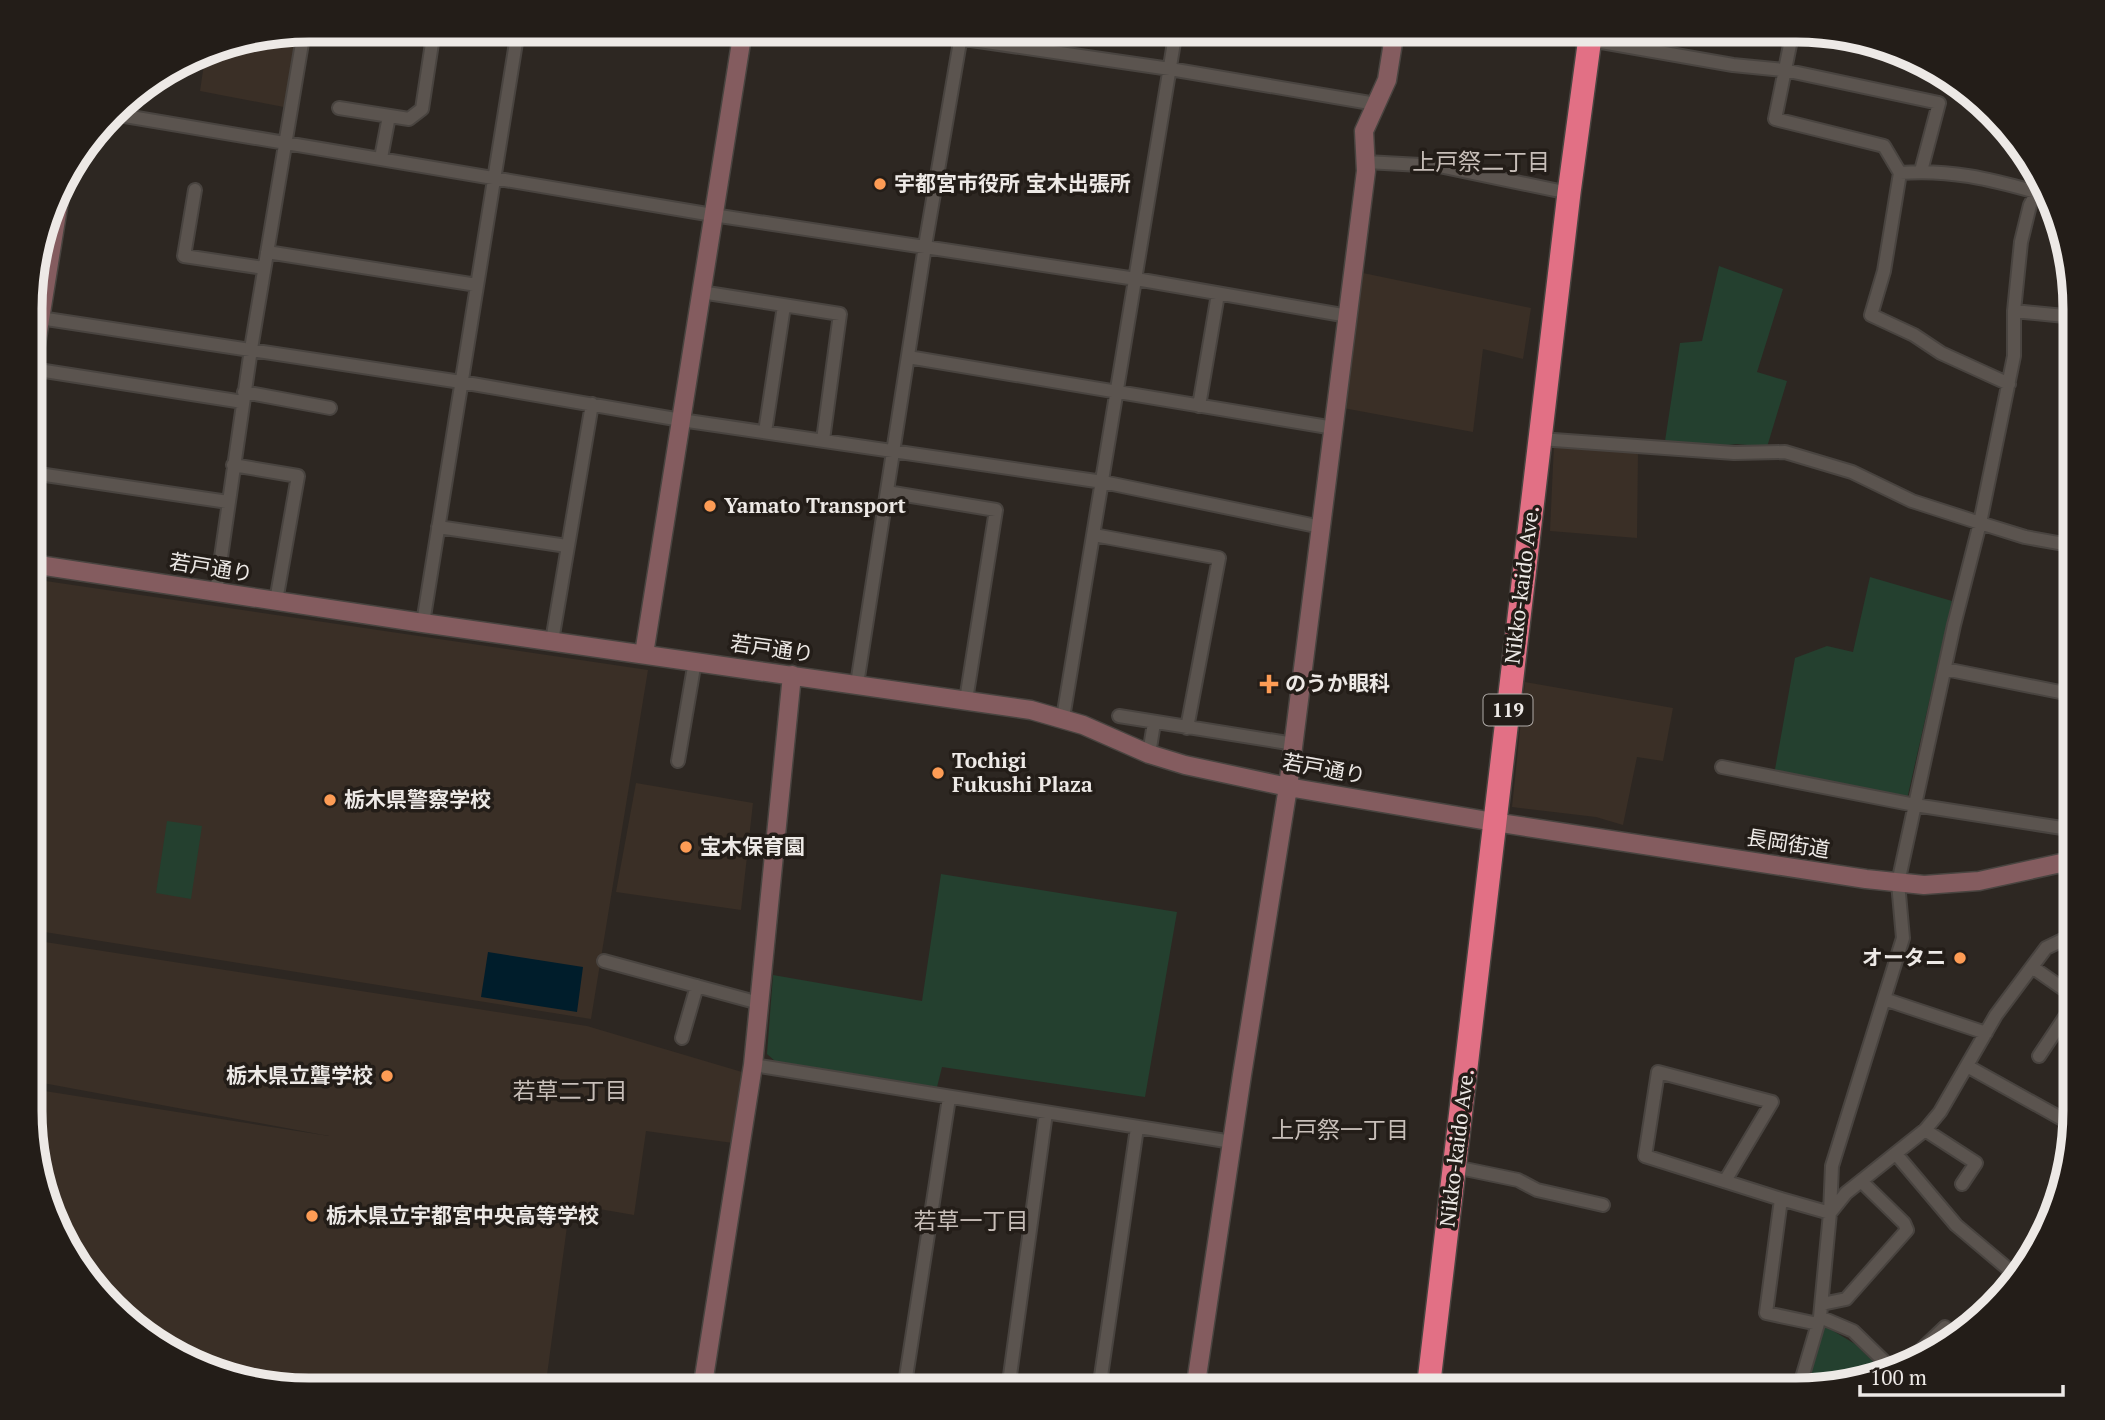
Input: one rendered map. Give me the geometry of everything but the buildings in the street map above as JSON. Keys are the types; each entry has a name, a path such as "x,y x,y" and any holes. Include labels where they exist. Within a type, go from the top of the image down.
{"highway":[{"name":"Nikko-kaido Ave.","path":"1429,1378 1569,192 1589,42"}],"street":[{"path":"216,592 251,349 302,42"},
{"path":"339,108 410,119 422,109 432,42"},
{"path":"422,623 516,42"},
{"path":"644,654 741,42"},
{"path":"857,684 925,246 961,42"},
{"path":"1005,42 1376,104"},
{"path":"1063,718 1174,42"},
{"path":"1197,1378 1289,787 1366,162 1364,131 1387,80 1393,42"},
{"path":"1623,42 1733,65 1784,69 1939,103 1921,171"},
{"path":"1790,42 1775,119 1884,146 1900,173 1884,271 1871,315 1914,335 1941,354 2009,384"},
{"path":"124,116 713,215 1136,279 1348,316"},
{"path":"381,158 390,116"},
{"path":"1366,162 1439,166 1569,192"},
{"path":"1900,173 1921,171 1980,176 2032,185"},
{"path":"195,190 184,256 264,268"},
{"path":"1800,1378 1820,1315 1832,1166 1903,938 1898,883 2009,384 2014,356 2014,311 2021,242 2036,193"},
{"path":"267,252 477,285"},
{"path":"701,292 840,314 823,440"},
{"path":"1199,405 1218,293"},
{"path":"765,432 784,306"},
{"path":"2014,311 2063,315"},
{"path":"42,318 461,382 681,420 1103,482 1321,527"},
{"path":"908,357 1334,428"},
{"path":"42,370 330,408"},
{"path":"552,641 592,404"},
{"path":"1540,439 1734,453 1785,452 1852,472 1913,500 1980,523 2025,537 2063,544"},
{"path":"233,465 298,476 276,601"},
{"path":"42,474 228,502"},
{"path":"887,492 996,510 966,700"},
{"path":"438,527 567,546"},
{"path":"1094,536 1219,558 1187,728"},
{"name":"若戸通り","path":"42,566 1031,710 1063,718 1149,754 1185,765 1289,787 1494,822"},
{"path":"678,761 695,661"},
{"path":"1945,668 2063,693"},
{"path":"704,1378 752,1065 792,675"},
{"path":"1119,716 1294,744"},
{"path":"1149,754 1153,723"},
{"path":"1722,767 1915,804 2063,828"},
{"name":"長岡街道","path":"1494,822 1924,885 1979,881 2063,863"},
{"path":"1830,1213 1846,1194 1925,1130 1940,1112 1986,1033 2032,967 2046,948 2063,940"},
{"path":"604,961 759,1003"},
{"path":"2032,967 2063,991"},
{"path":"682,1038 697,986"},
{"path":"1884,999 1986,1033"},
{"path":"2039,1056 2063,1019"},
{"path":"752,1065 1232,1142"},
{"path":"1967,1066 2063,1119"},
{"path":"1725,1181 1772,1102 1658,1072 1645,1156 1781,1199 1830,1213"},
{"path":"906,1378 949,1098"},
{"path":"1009,1378 1046,1113"},
{"path":"1101,1378 1137,1128"},
{"path":"1925,1130 1976,1163 1962,1184"},
{"path":"1896,1154 1956,1225 2010,1270"},
{"path":"1455,1167 1518,1180 1537,1190 1603,1205"},
{"path":"1820,1315 1846,1299 1907,1230 1904,1223 1861,1181"},
{"path":"1781,1199 1766,1313 1820,1315 1853,1331 1886,1363"},
{"path":"1930,1342 1945,1327"}],"shaded area":[{"path":"301,42 289,108 200,91 204,63 207,62 257,47"},
{"path":"1363,273 1531,308 1523,359 1483,349 1473,432 1343,408"},
{"path":"1554,444 1638,452 1637,538 1550,531"},
{"name":"栃木県警察学校","path":"42,580 648,670 591,1019 42,932"},
{"path":"1525,682 1673,708 1663,761 1637,757 1623,825 1596,817 1512,807"},
{"name":"宝木保育園","path":"636,783 753,803 741,910 616,892"},
{"path":"42,942 587,1026 742,1072 733,1143 646,1131 634,1215 570,1204 547,1378 274,1376 223,1364 176,1342 147,1323 120,1300 87,1259 70,1229 56,1197 47,1163 42,1091 329,1136 42,1083"}],"green space":[{"path":"1719,266 1783,289 1757,372 1787,381 1767,447 1665,441 1680,343 1702,341"},
{"path":"1870,577 1952,601 1905,808 1774,775 1795,658 1827,646 1853,652"},
{"path":"167,821 202,826 191,899 156,893"},
{"path":"941,874 1177,912 1145,1097 942,1067 937,1087 775,1061 767,1054 773,975 922,1001"},
{"path":"1825,1326 1855,1344 1877,1365 1831,1376 1809,1377"}],"water":[{"path":"488,952 583,967 577,1012 481,997"}],"place":[{"name":"宇都宮市役所 宝木出張所","path":"880,184"},
{"name":"Yamato Transport","path":"710,506"},
{"name":"のうか眼科","path":"1269,684"},
{"name":"Tochigi Fukushi Plaza","path":"938,773"},
{"name":"栃木県警察学校","path":"330,800"},
{"name":"宝木保育園","path":"686,847"},
{"name":"オータニ","path":"1960,958"},
{"name":"栃木県立聾学校","path":"387,1076"},
{"name":"栃木県立宇都宮中央高等学校","path":"312,1216"}],"district":[{"name":"上戸祭二丁目","path":"1481,162"},
{"name":"若草二丁目","path":"570,1091"},
{"name":"上戸祭一丁目","path":"1340,1130"},
{"name":"若草一丁目","path":"971,1221"}]}
